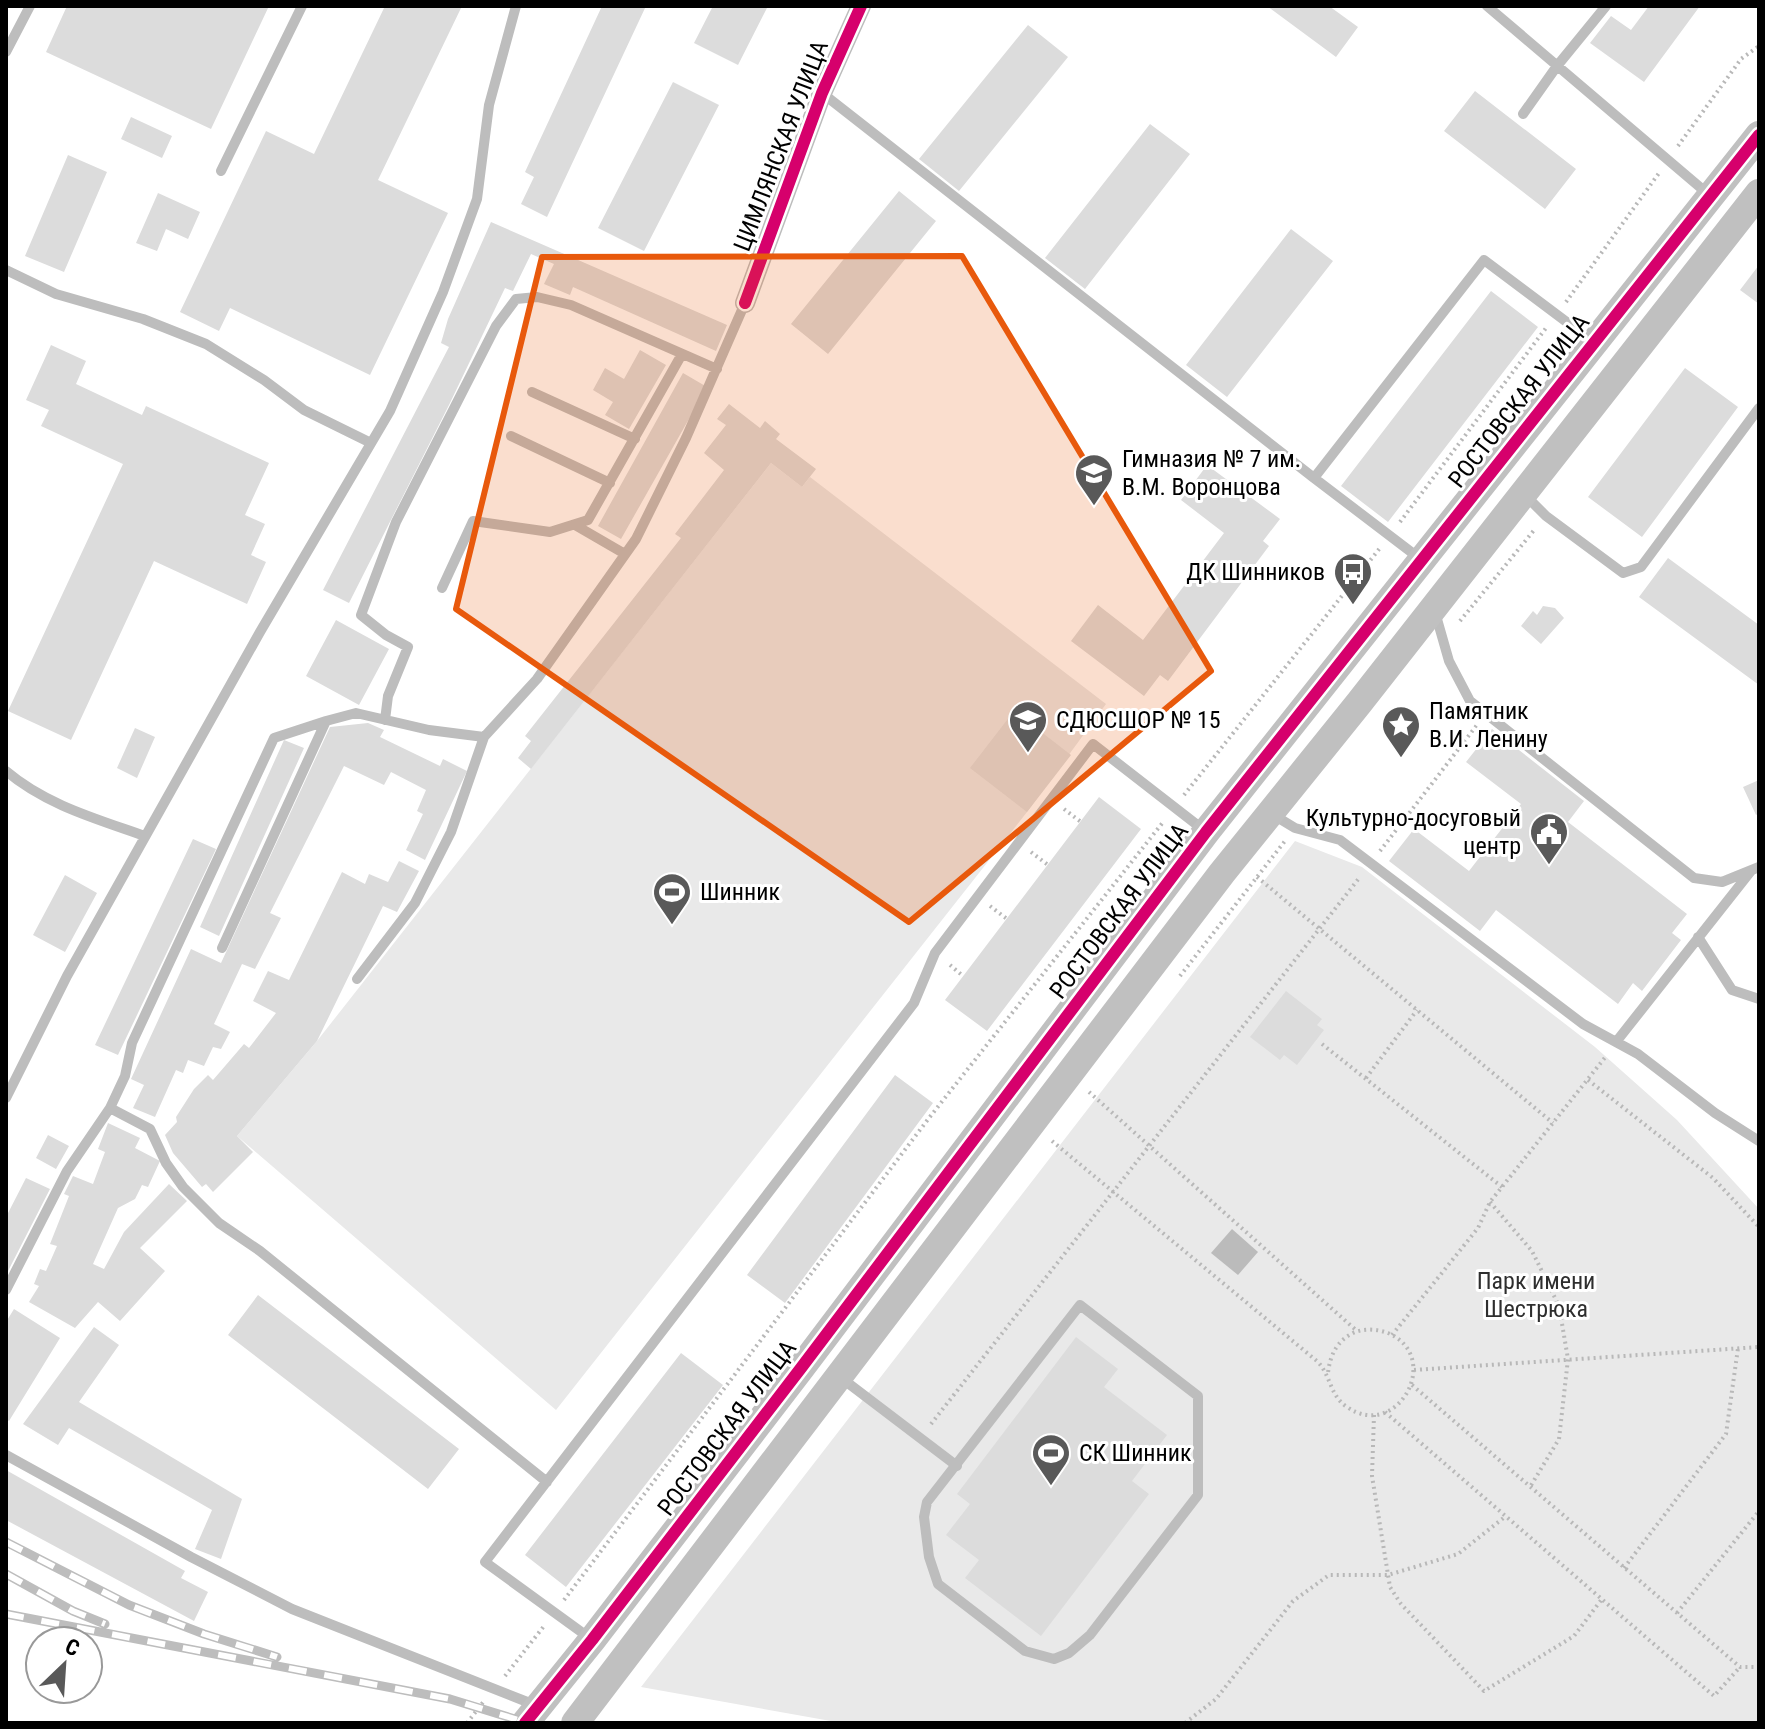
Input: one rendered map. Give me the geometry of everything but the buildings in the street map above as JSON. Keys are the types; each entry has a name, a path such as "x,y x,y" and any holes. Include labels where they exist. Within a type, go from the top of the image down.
{"street":[{"name":"ЦИМЛЯНСКАЯ УЛИЦА","path":"745,303 822,93 861,6"},
{"name":"РОСТОВСКАЯ УЛИЦА","path":"531,1715 592,1640 1206,832 1759,135"},
{"path":"575,1723 1270,813 1759,193"}],"lane":[{"path":"6,52 30,6"},
{"path":"221,171 302,6"},
{"path":"6,1098 67,976 145,836 390,411 443,292 477,199 489,105 516,6"},
{"path":"1487,6 1710,196"},
{"path":"1523,114 1606,6"},
{"path":"822,93 1421,560"},
{"path":"1314,478 1484,260 1593,343"},
{"path":"6,270 56,294 143,319 206,344 264,380 304,410 371,443"},
{"path":"385,720 388,696 408,647 386,635 361,615 396,522 496,326 516,299 537,297 571,305 717,369"},
{"path":"357,979 415,903 451,832 484,737 537,679 636,539 745,303"},
{"path":"442,588 473,521 550,532 588,520 682,354"},
{"path":"532,392 635,439"},
{"path":"1524,493 1546,516 1623,573 1641,567 1759,408"},
{"path":"1750,420 1759,428"},
{"path":"511,436 610,483"},
{"path":"575,525 625,554"},
{"path":"1434,608 1449,661 1470,701 1694,878 1722,882 1755,869"},
{"path":"6,1290 67,1171 110,1108 125,1076 132,1043 274,738 356,713 429,730 484,737"},
{"path":"222,948 326,721"},
{"path":"592,1640 485,1562 914,1003 935,953 1093,744 1206,832"},
{"path":"6,771 22,784 72,811 145,836"},
{"path":"1270,813 1295,828 1340,840 1583,1024 1638,1054 1715,1113 1759,1141"},
{"path":"1616,1042 1755,869"},
{"path":"1698,937 1732,990 1759,999"},
{"path":"110,1108 150,1129 166,1163 183,1187 219,1223 260,1251 547,1482"},
{"path":"1080,1305 1198,1396 1198,1495 1090,1635 1069,1653 1054,1659 1025,1651 938,1584 929,1557 924,1517 927,1502 957,1466 1080,1305"},
{"path":"839,1376 957,1466"},
{"path":"6,1455 292,1609 494,1689 531,1715"}],"path":[{"path":"467,1723 555,1613 929,1118 1389,536 1557,314 1741,59 1759,46"},
{"path":"921,1438 1320,931 1485,713"},
{"path":"1257,877 1553,1123"},
{"path":"1366,1078 1417,1010"},
{"path":"1392,1335 1478,1228 1490,1202 1616,1042"},
{"path":"1322,1044 1502,1187"},
{"path":"1588,1080 1713,1178 1759,1227"},
{"path":"1089,1092 1357,1331"},
{"path":"1052,1140 1328,1373"},
{"path":"1490,1202 1532,1251 1559,1306 1568,1359 1559,1439 1530,1487"},
{"path":"1378,1330 1392,1335 1407,1348 1414,1370 1412,1385 1399,1405 1385,1412 1374,1415 1348,1408 1338,1399 1331,1386 1328,1373 1332,1353 1338,1344 1357,1331 1378,1330"},
{"path":"1414,1370 1759,1347"},
{"path":"1624,1568 1726,1434 1738,1348"},
{"path":"1412,1385 1740,1667 1759,1667"},
{"path":"1385,1412 1714,1696 1740,1667"},
{"path":"1374,1415 1372,1476 1390,1587 1401,1604 1484,1691 1574,1636 1602,1599"},
{"path":"1677,1613 1759,1511"},
{"path":"1185,1723 1216,1699 1293,1601 1329,1575 1388,1575 1458,1554 1506,1516"}],"highlighted area":[{"path":"962,256 1211,671 909,922 456,609 542,257"}],"green space":[{"name":"Шинник","path":"771,463 802,487 810,477 1106,704 1027,812 556,1410 237,1136 317,1041"},
{"name":"Парк имени Шестрюка","path":"1295,841 1362,867 1595,1047 1677,1120 1759,1209 1759,1723 842,1723 641,1687"}],"shaded area":[{"path":"1232,1229 1258,1252 1238,1275 1211,1253"}],"railway":[{"path":"6,1542 129,1605 204,1634 277,1657"},
{"path":"6,1574 73,1611 105,1624"},
{"path":"6,1614 450,1699 528,1723"}],"cycle path":[{"path":"745,303 822,93 861,6"},
{"path":"525,1723 801,1368 1206,832 1759,135"}],"place":[{"name":"Гимназия № 7 им. В.М. Воронцова","path":"1094,507"},
{"name":"ДК Шинников","path":"1353,606"},
{"name":"СДЮСШОР № 15","path":"1028,754"},
{"name":"Памятник В.И. Ленину","path":"1401,759"},
{"name":"Культурно-досуговый центр","path":"1549,866"},
{"name":"Шинник","path":"672,926"},
{"name":"СК Шинник","path":"1051,1487"}]}
